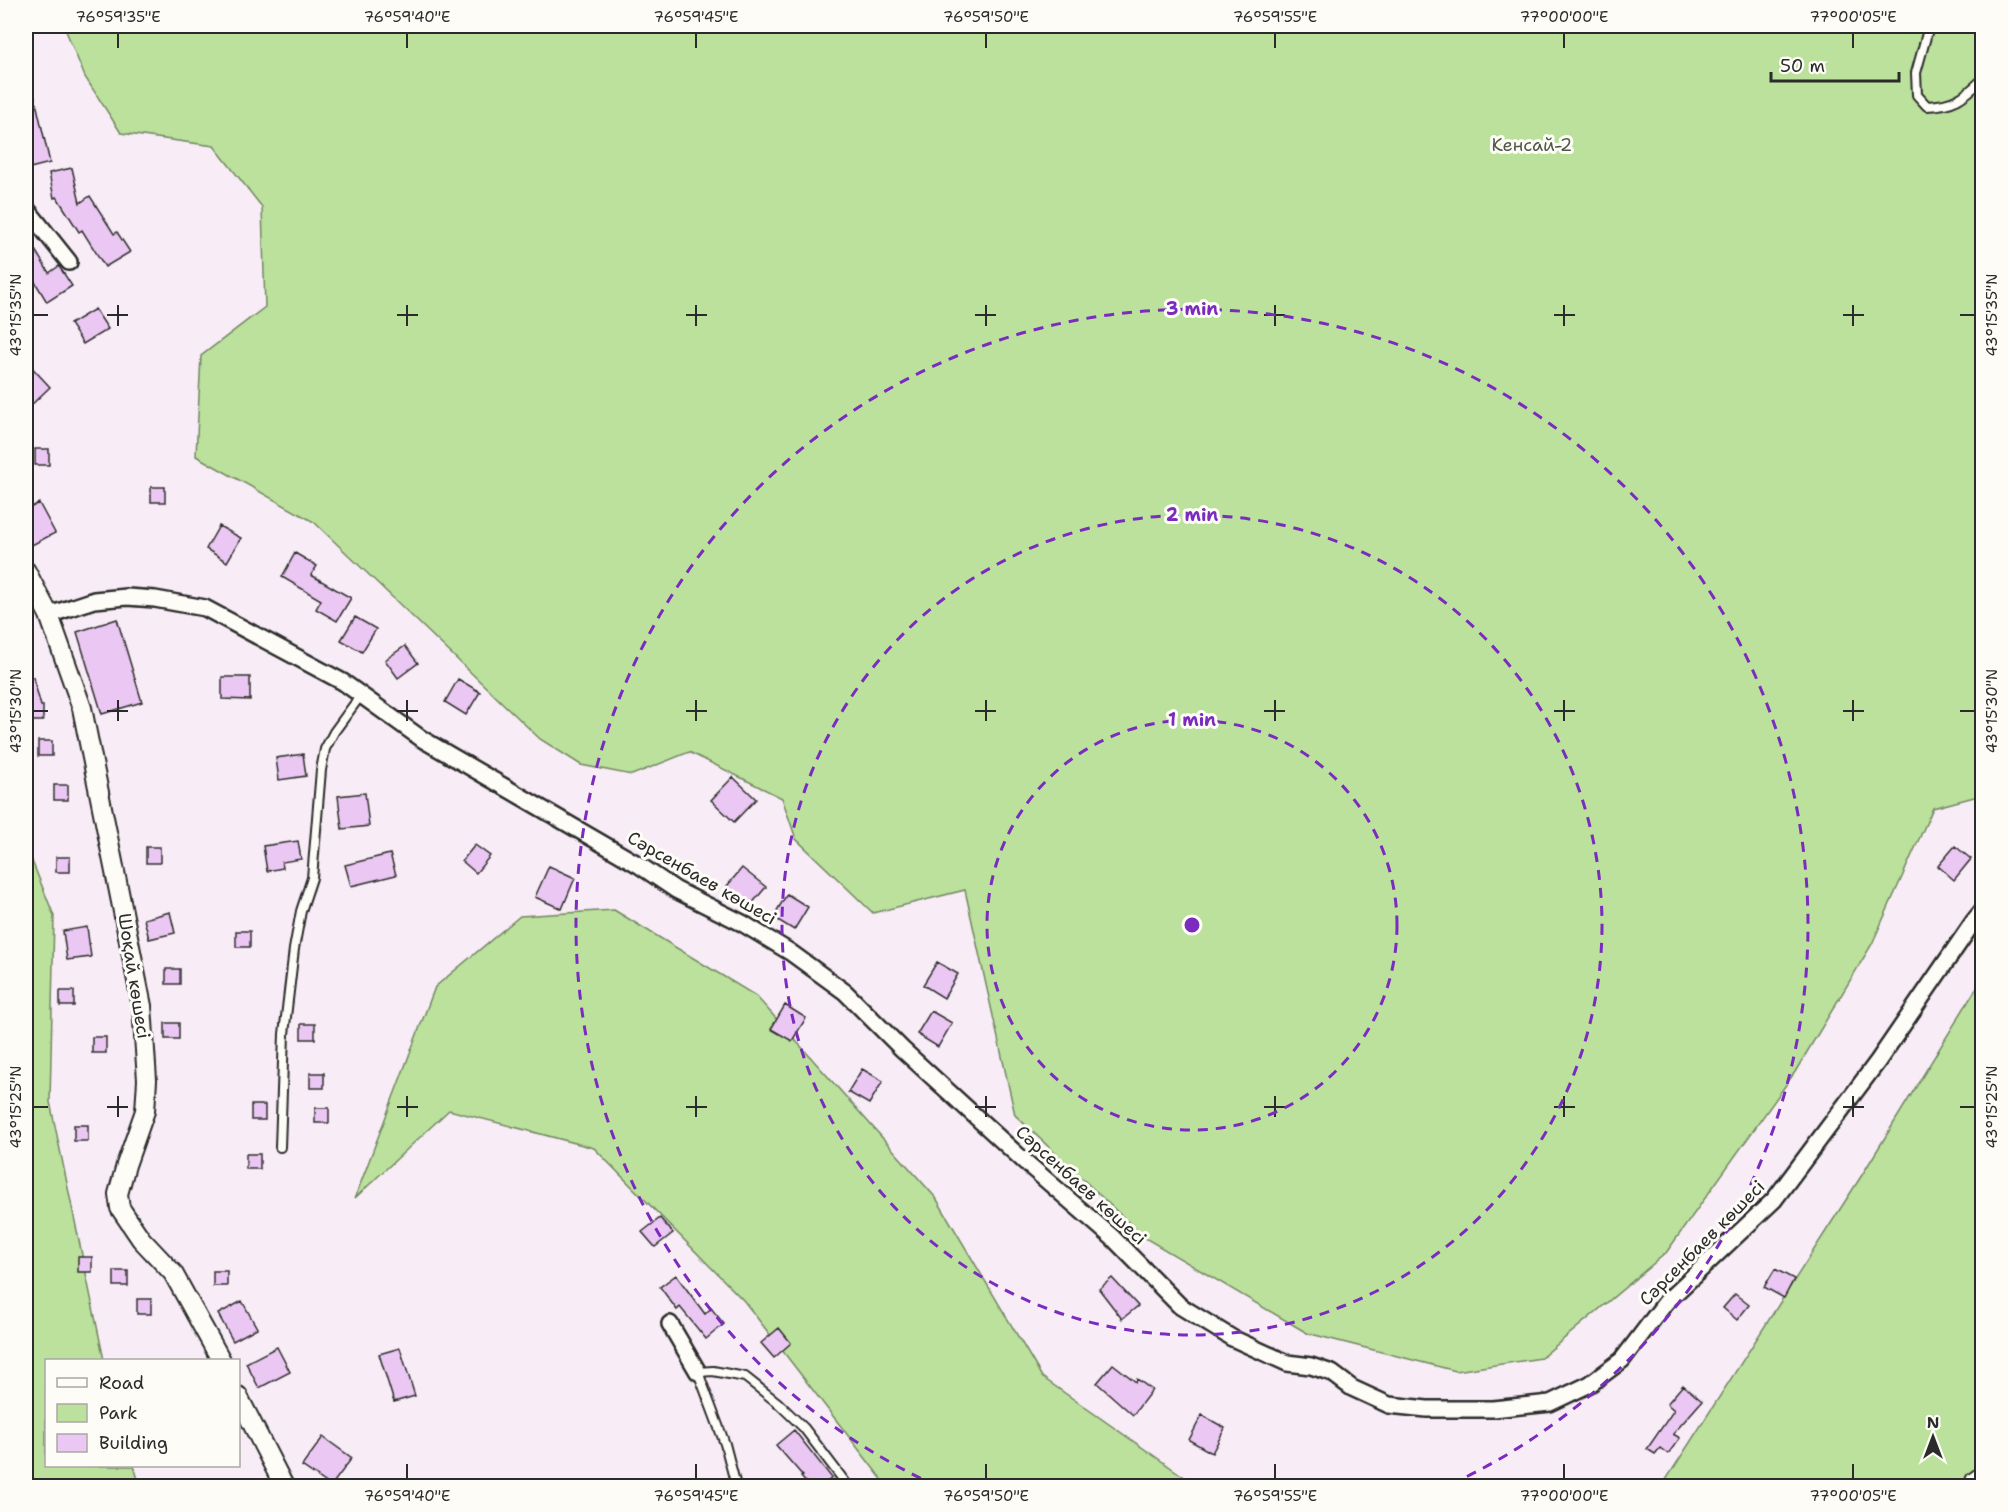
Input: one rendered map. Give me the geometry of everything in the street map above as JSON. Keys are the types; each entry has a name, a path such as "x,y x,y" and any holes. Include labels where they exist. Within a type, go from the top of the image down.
{"street":[{"path":"26,208 69,262"},
{"name":"Шоқай көшесі","path":"26,571 49,615 82,708 142,1006 147,1080 145,1111 118,1194 120,1208 141,1239 173,1273 220,1359"},
{"name":"Сәрсенбаев көшесі","path":"49,615 94,600 127,597 155,599 205,608 343,682 422,739 639,865 676,890 742,923 790,952 845,992 902,1049 1023,1160 1113,1238 1180,1306 1232,1338 1287,1363 1311,1366 1332,1373 1352,1388 1389,1405 1427,1409 1493,1409 1550,1403 1590,1384 1622,1360 1666,1302 1774,1200 1878,1061 1983,911"},
{"path":"670,1324 698,1372"},
{"path":"240,1400 284,1486"}],"lane":[{"path":"1929,26 1916,73 1917,94 1927,106 1942,106 1964,97 1983,80"},
{"path":"280,1147 284,1034 294,949 301,911 312,878 321,770 325,749 334,732 361,695"},
{"path":"736,1486 725,1444 698,1372 713,1371 745,1377 770,1396 804,1428 848,1486"},
{"path":"1968,1486 1971,1478 1983,1470"}],"green space":[{"name":"Кенсай-2","path":"64,26 1982,26 1982,795 1933,808 1872,944 1795,1072 1666,1253 1541,1358 1456,1371 1307,1333 1145,1238 1015,1115 965,890 873,913 796,839 782,798 689,752 632,775 581,765 540,739 314,522 196,456 201,356 265,307 262,207 214,146 121,133 85,77"},
{"path":"26,846 54,916 50,1102 104,1359 45,1359 45,1467 134,1467 140,1486 26,1486"},
{"path":"614,910 756,996 936,1198 1042,1377 1197,1486 887,1486 744,1301 594,1148 449,1110 355,1198 435,987 520,916"},
{"path":"1982,979 1982,1453 1971,1478 1961,1486 1662,1486 1862,1175"}],"building":[{"path":"31,81 50,163 26,169 26,82"},
{"path":"72,168 80,203 90,196 114,234 117,232 130,252 105,267 82,230 79,232 57,197 54,198 49,173"},
{"path":"26,235 49,273 59,266 72,286 47,302 26,267"},
{"path":"95,309 108,329 83,344 70,324"},
{"path":"26,361 50,387 26,410"},
{"path":"35,449 49,449 49,465 35,465"},
{"path":"151,487 165,487 165,502 151,502"},
{"path":"39,503 55,533 26,548 26,510"},
{"path":"219,526 241,538 227,562 206,549"},
{"path":"295,553 317,566 311,575 351,598 337,621 316,609 321,600 282,577"},
{"path":"355,617 376,629 362,652 341,640"},
{"path":"117,619 142,702 102,714 77,632"},
{"path":"405,646 418,663 398,678 385,660"},
{"path":"29,677 33,677 41,706 43,706 43,721 29,721"},
{"path":"222,677 250,677 250,700 222,699"},
{"path":"458,679 480,692 466,715 445,702"},
{"path":"38,741 52,741 52,756 38,756"},
{"path":"303,754 306,776 279,780 276,758"},
{"path":"733,777 756,799 734,822 711,800"},
{"path":"54,785 68,785 68,800 54,800"},
{"path":"365,793 369,826 342,829 338,796"},
{"path":"298,841 301,859 282,862 283,868 267,871 263,846"},
{"path":"475,845 490,856 476,873 462,861"},
{"path":"1955,846 1971,859 1954,880 1938,866"},
{"path":"146,847 160,847 160,863 146,863"},
{"path":"390,854 396,875 351,886 345,865"},
{"path":"56,857 70,857 70,872 56,872"},
{"path":"549,866 575,878 562,909 535,897"},
{"path":"742,868 766,887 750,906 727,886"},
{"path":"787,894 808,907 794,930 773,917"},
{"path":"170,912 175,933 149,939 144,919"},
{"path":"87,927 91,957 67,960 63,931"},
{"path":"236,931 250,931 250,947 236,947"},
{"path":"937,962 958,974 944,998 923,985"},
{"path":"166,969 180,969 180,984 166,984"},
{"path":"60,991 74,991 74,1006 60,1006"},
{"path":"785,1005 806,1018 792,1041 771,1029"},
{"path":"931,1011 952,1023 938,1047 917,1034"},
{"path":"165,1023 179,1023 179,1039 165,1039"},
{"path":"301,1024 315,1024 315,1039 301,1039"},
{"path":"92,1037 106,1037 106,1053 92,1053"},
{"path":"862,1069 883,1081 869,1104 848,1092"},
{"path":"310,1073 324,1073 324,1088 310,1088"},
{"path":"251,1105 265,1105 265,1120 251,1120"},
{"path":"315,1108 329,1108 329,1123 315,1123"},
{"path":"74,1125 88,1125 88,1141 74,1141"},
{"path":"246,1154 260,1154 260,1169 246,1169"},
{"path":"660,1218 673,1233 655,1247 642,1232"},
{"path":"78,1257 92,1257 92,1272 78,1272"},
{"path":"1775,1269 1794,1279 1784,1298 1764,1287"},
{"path":"114,1271 128,1271 128,1286 114,1286"},
{"path":"213,1271 227,1271 227,1286 213,1286"},
{"path":"676,1275 705,1314 711,1308 724,1324 706,1339 680,1307 677,1310 660,1287"},
{"path":"1112,1278 1138,1306 1122,1319 1099,1289"},
{"path":"1735,1294 1749,1305 1737,1320 1723,1308"},
{"path":"137,1299 151,1299 151,1314 137,1314"},
{"path":"242,1301 257,1328 233,1341 218,1314"},
{"path":"779,1328 791,1343 774,1358 761,1343"},
{"path":"277,1347 290,1372 259,1388 246,1363"},
{"path":"400,1348 415,1396 394,1402 379,1354"},
{"path":"1113,1364 1136,1382 1137,1379 1152,1390 1133,1415 1097,1383"},
{"path":"1683,1385 1702,1401 1673,1434 1680,1438 1668,1454 1660,1448 1655,1454 1647,1449 1674,1410 1667,1404"},
{"path":"1202,1415 1225,1428 1212,1453 1189,1440"},
{"path":"794,1430 832,1478 821,1486 809,1486 776,1445"},
{"path":"323,1437 352,1458 331,1486 302,1466"}]}
